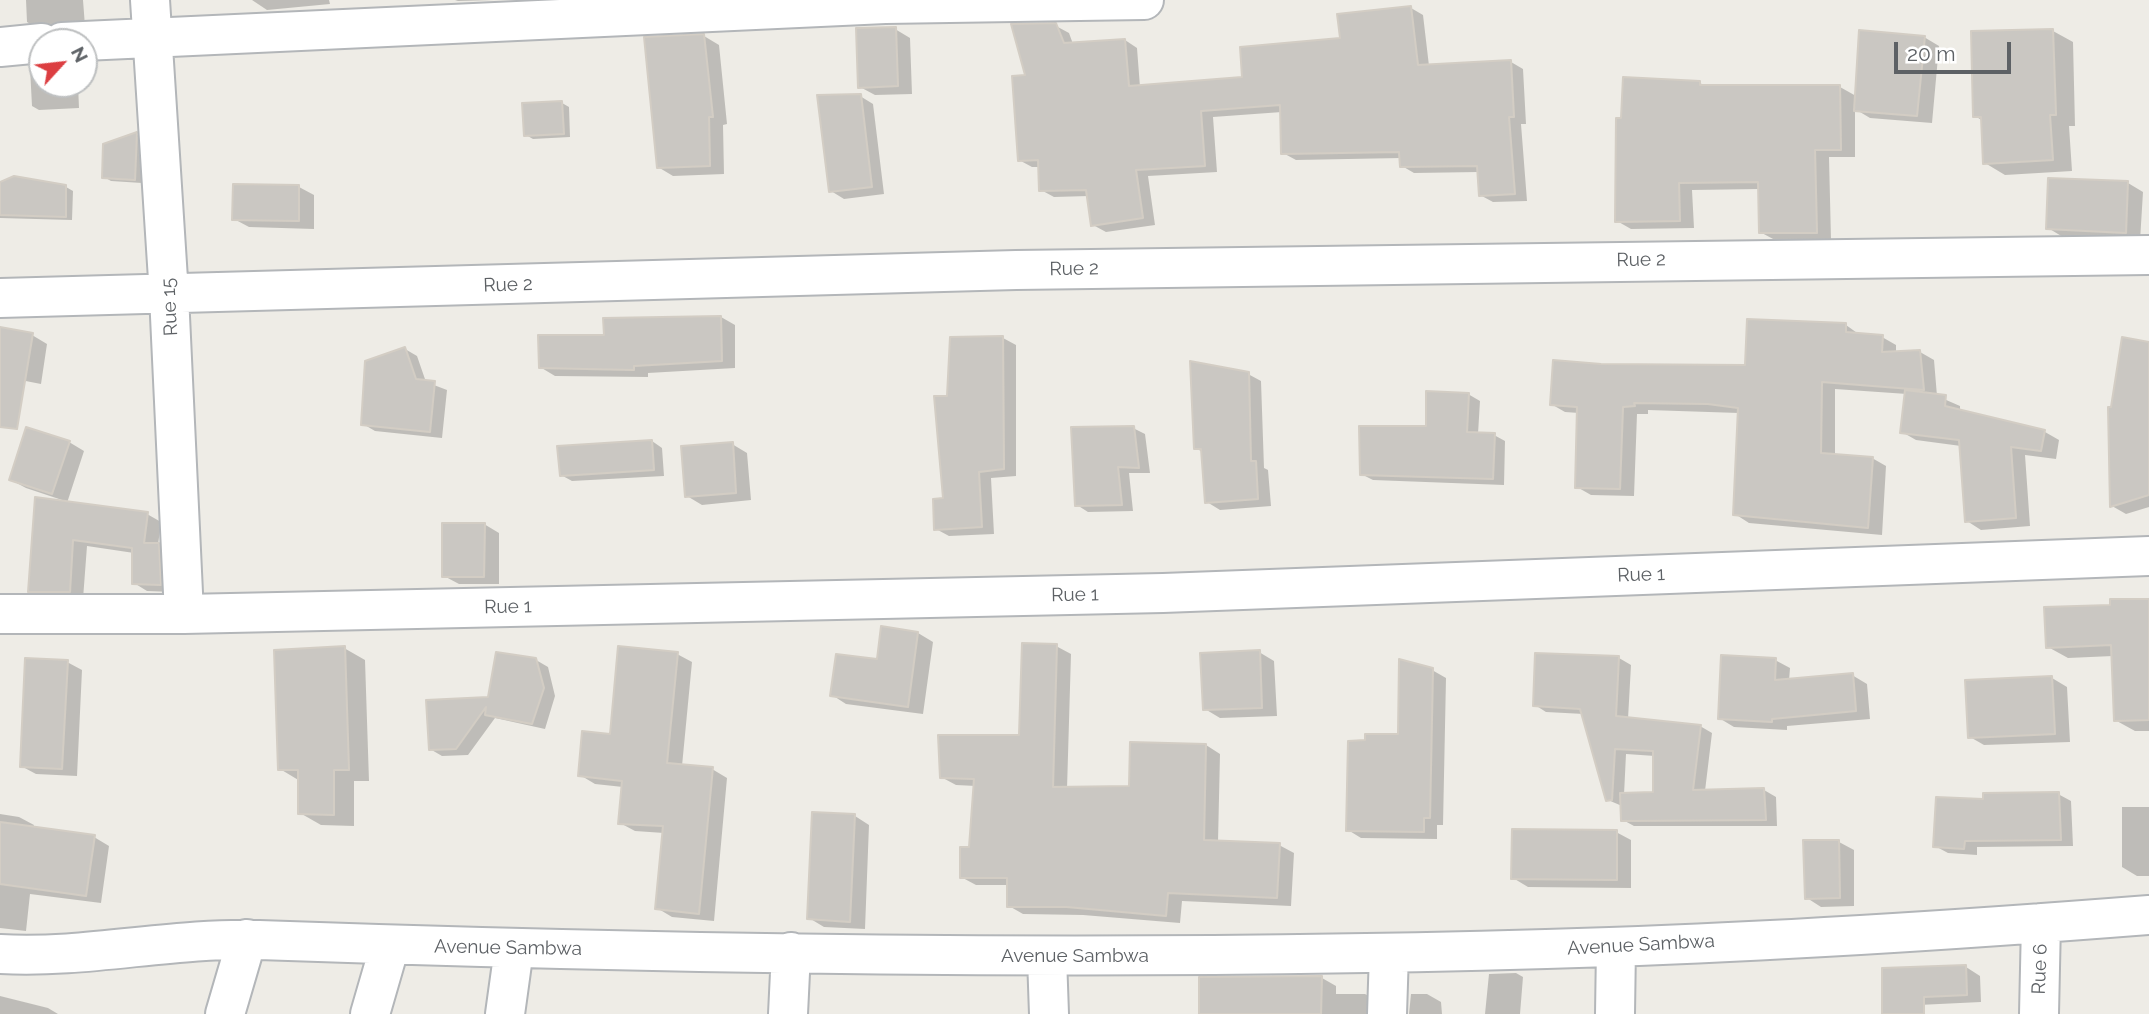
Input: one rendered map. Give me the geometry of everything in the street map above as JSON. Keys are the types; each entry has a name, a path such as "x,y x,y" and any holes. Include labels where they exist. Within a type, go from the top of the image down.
{"street":[{"path":"98,32 151,18 1144,0"},
{"name":"Rue 15","path":"151,18 169,295 184,614"},
{"path":"0,47 28,44"},
{"name":"Rue 2","path":"0,299 1016,270 2149,255"},
{"name":"Rue 1","path":"0,614 184,614 1163,593 2149,556"},
{"name":"Avenue Sambwa","path":"0,954 247,939 514,949 1047,957 1389,953 1616,947 2149,915"},
{"name":"Rue 6","path":"2039,1014 2041,923"},
{"path":"225,1014 247,939"},
{"path":"370,1014 390,945"},
{"path":"1615,1014 1616,947"},
{"path":"505,1014 514,949"},
{"path":"788,1014 792,952"},
{"path":"1387,1014 1389,953"},
{"path":"1047,957 1049,1014"}],"building":[{"path":"1411,6 1418,65 1511,60 1514,117 1509,117 1515,194 1479,196 1477,166 1400,167 1399,152 1281,154 1280,105 1201,111 1205,166 1136,170 1143,218 1091,226 1086,190 1039,191 1038,160 1018,161 1012,76 1025,75 1011,24 1056,23 1064,43 1125,39 1129,86 1242,77 1240,47 1340,38 1337,14"},
{"path":"896,27 898,86 858,88 856,28"},
{"path":"2053,29 2056,115 2050,115 2053,160 1983,164 1981,117 1973,117 1971,31"},
{"path":"1859,30 1925,36 1917,116 1854,111"},
{"path":"704,34 713,117 709,117 710,166 657,168 644,37"},
{"path":"1623,77 1700,81 1700,85 1840,85 1841,150 1815,150 1817,233 1759,233 1758,182 1679,183 1680,221 1615,222 1616,118 1621,118"},
{"path":"861,94 872,187 829,192 817,95"},
{"path":"562,101 564,134 524,136 522,103"},
{"path":"137,132 135,180 102,178 103,144"},
{"path":"14,176 66,185 66,217 0,215 0,182"},
{"path":"2048,178 2128,181 2126,233 2046,229"},
{"path":"233,184 299,185 299,221 232,220"},
{"path":"721,316 722,361 634,366 634,370 539,368 538,335 604,335 603,318"},
{"path":"1747,319 1846,323 1846,332 1883,335 1882,352 1920,350 1924,390 1822,382 1821,453 1873,457 1868,528 1733,515 1738,408 1708,404 1634,403 1635,406 1623,407 1620,489 1575,488 1577,407 1550,405 1553,360 1601,364 1745,365"},
{"path":"0,327 33,333 17,429 0,427"},
{"path":"1003,336 1004,469 979,472 982,527 934,530 933,499 943,498 934,396 947,396 950,337"},
{"path":"2122,337 2149,342 2149,495 2110,507 2108,407 2111,407"},
{"path":"405,347 416,379 435,381 430,432 361,425 365,361"},
{"path":"1190,361 1249,372 1251,461 1256,461 1258,499 1205,503 1201,449 1194,449"},
{"path":"1905,390 1946,395 1945,406 2045,430 2041,451 2011,447 2016,518 1965,522 1959,440 1900,433"},
{"path":"1426,391 1469,393 1467,432 1495,433 1493,479 1360,475 1359,426 1426,426"},
{"path":"1134,426 1139,468 1118,467 1122,505 1075,506 1071,427"},
{"path":"26,427 70,441 52,494 9,480"},
{"path":"652,440 654,470 560,476 557,446"},
{"path":"733,442 736,493 685,497 681,446"},
{"path":"35,497 148,512 144,543 159,543 161,585 132,584 132,548 73,540 70,592 28,592"},
{"path":"442,523 485,523 484,577 442,577"},
{"path":"2110,599 2149,599 2149,720 2114,721 2111,645 2046,648 2044,607 2110,605"},
{"path":"881,626 918,632 908,707 830,696 836,654 877,659"},
{"path":"1022,643 1057,644 1053,787 1129,786 1130,742 1206,744 1204,840 1280,843 1277,898 1168,893 1166,916 1067,907 1007,907 1007,878 960,878 960,847 969,847 974,779 940,778 938,735 1019,735"},
{"path":"345,646 349,770 334,770 334,815 298,814 298,770 278,770 274,650"},
{"path":"618,646 678,652 667,763 713,767 699,914 655,909 663,826 618,824 622,781 578,776 582,731 610,734"},
{"path":"1260,650 1262,708 1203,710 1200,653"},
{"path":"496,652 536,658 544,688 532,724 485,715 486,707 456,749 429,750 426,700 488,697"},
{"path":"1535,653 1619,656 1616,716 1701,725 1693,790 1764,788 1766,820 1621,821 1620,793 1653,792 1653,751 1615,749 1612,800 1606,801 1580,709 1533,706"},
{"path":"1721,655 1776,658 1775,680 1853,673 1856,711 1772,719 1772,722 1718,719"},
{"path":"25,658 68,660 62,769 20,767"},
{"path":"1399,659 1433,668 1430,818 1424,818 1424,832 1346,831 1348,741 1365,740 1365,734 1398,734"},
{"path":"2052,676 2055,734 1968,738 1965,680"},
{"path":"2059,792 2061,840 1965,841 1964,849 1933,847 1936,797 1983,799 1983,793"},
{"path":"812,812 855,814 850,922 807,919"},
{"path":"0,822 95,835 86,896 0,884"},
{"path":"1512,829 1617,830 1617,880 1511,879"},
{"path":"1803,840 1839,840 1840,898 1805,899"},
{"path":"1966,965 1967,995 1924,997 1924,1014 1882,1014 1882,968"},
{"path":"1322,976 1321,1014 1199,1014 1199,977"}]}
